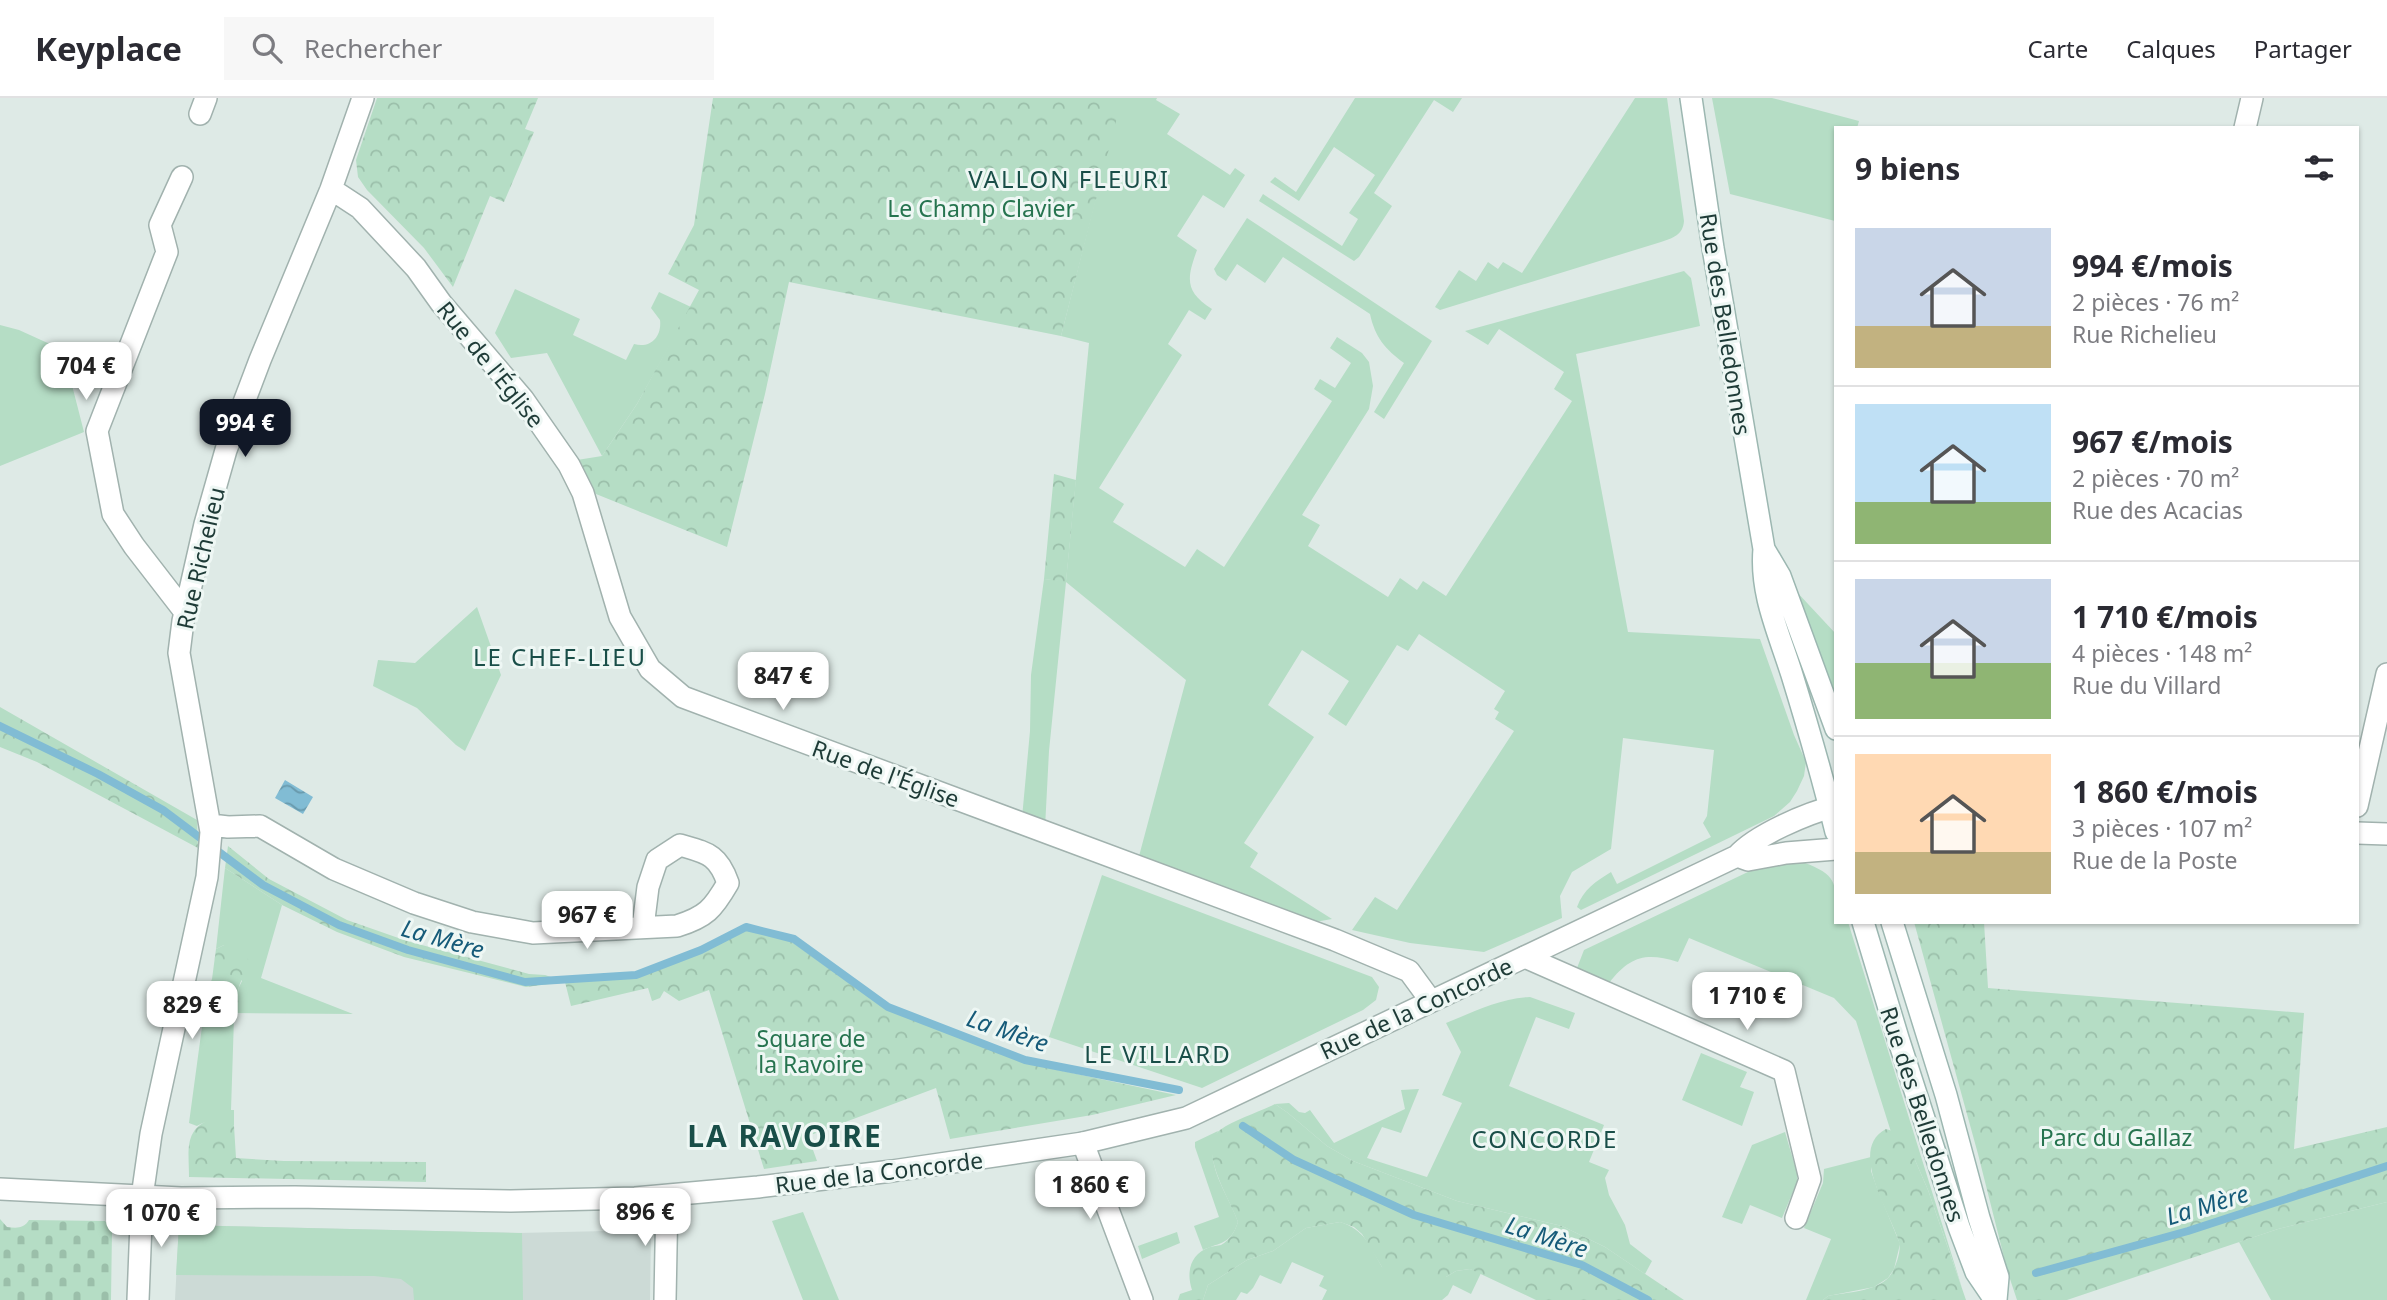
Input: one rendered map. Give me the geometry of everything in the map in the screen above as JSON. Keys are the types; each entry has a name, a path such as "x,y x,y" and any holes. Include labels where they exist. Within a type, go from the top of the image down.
{"street":[{"name":"Rue Richelieu","path":"142,1197 151,1134 207,877 211,828 179,653 186,612 205,524 226,450 260,359 331,189 363,98"},
{"name":"Rue des Belledonnes","path":"1691,98 1713,248 1764,549 1762,573 1833,807"},
{"path":"2245,126 2252,98"},
{"path":"182,177 160,225 167,252 97,431 113,514 134,546 186,612"},
{"name":"Rue de l'Église","path":"331,189 360,208 415,268 531,410 569,465 583,493 620,617 650,669 683,697 1335,940 1409,971 1431,1001"},
{"name":"Rue des Belledonnes","path":"1764,549 1780,576 1834,724"},
{"path":"2359,797 2387,674"},
{"name":"Rue de la Concorde","path":"0,1189 142,1197 511,1201 667,1197 892,1171 1083,1143 1186,1118 1737,856 1745,847 1775,830 1833,807"},
{"path":"211,828 260,826 334,869 414,903 472,922 533,933 643,928 677,926 700,919 719,898 728,883 721,864 701,851 680,845 657,860 648,887 643,928"},
{"path":"2359,833 2387,834"},
{"name":"Rue de la Concorde","path":"1737,856 1748,860 1786,853 1834,849"},
{"name":"Rue des Belledonnes","path":"1864,924 1959,1227 1976,1272 1996,1300"},
{"name":"Rue des Belledonnes","path":"1893,924 1946,1095 1998,1277 1996,1300"},
{"path":"1525,957 1784,1071 1811,1179 1796,1218"},
{"path":"1083,1143 1142,1300"},
{"path":"138,1300 142,1197"},
{"path":"665,1300 667,1197"}],"shaded area":[{"path":"179,1225 518,1233 651,1230 650,1300 175,1300"}],"green space":[{"path":"377,98 538,98 525,129 534,132 504,202 490,196 453,287 424,248 367,190 358,177 356,160"},
{"name":"Le Champ Clavier","path":"713,98 1122,98 1061,336 789,282 765,394 727,547 596,494 577,460 602,456 637,404 699,290 668,274 694,225"},
{"path":"1121,98 1157,98 1156,100 1180,114 1167,134 1230,175 1235,168 1245,175 1224,208 1203,195 1177,236 1197,250 1191,268 1190,283 1196,296 1212,309 1205,320 1189,310 1168,344 1182,355 1099,488 1124,504 1113,522 1185,567 1197,549 1224,567 1332,401 1314,389 1320,379 1335,388 1351,363 1330,348 1337,337 1362,353 1369,362 1373,386 1369,409 1302,515 1320,525 1308,546 1388,597 1400,578 1417,590 1423,581 1446,596 1572,401 1554,389 1564,372 1499,329 1488,345 1465,331 1684,271 1691,278 1700,326 1576,354 1628,632 1760,639 1806,762 1804,776 1790,802 1774,816 1581,910 1577,907 1586,891 1611,872 1617,884 1711,837 1703,823 1707,816 1714,750 1623,738 1611,849 1572,872 1560,896 1562,918 1484,952 1410,943 1352,930 1375,897 1397,910 1514,731 1495,719 1499,712 1494,709 1505,691 1419,634 1408,651 1397,645 1346,726 1328,714 1349,681 1302,650 1268,705 1314,737 1244,843 1258,853 1250,867 1332,919 1315,922 1138,860 1186,680 1066,582 1049,751 1045,828 1022,818 1030,731 1031,675 1044,579 1066,581 1089,343 1061,336"},
{"path":"1355,98 1462,98 1453,112 1434,100 1374,193 1392,206 1354,261 1259,201 1263,194 1342,246 1358,219 1349,213 1375,175 1334,147 1299,201 1270,182 1275,177 1296,192"},
{"path":"1635,98 1667,98 1684,221 1679,233 1661,242 1440,310 1435,307 1459,270 1476,281 1488,262 1498,269 1503,262 1522,273"},
{"path":"1712,98 1772,98 1859,121 1858,126 1834,126 1834,221 1730,194"},
{"path":"1247,218 1432,341 1384,419 1374,412 1404,363 1382,342 1370,314 1283,257 1265,283 1237,264 1226,281 1217,275 1214,269"},
{"path":"515,289 580,319 573,335 626,360 634,344 646,345 657,336 660,320 651,308 659,292 691,307 637,404 602,456 547,353 511,358 495,333"},
{"path":"0,325 19,330 63,350 84,432 0,466"},
{"path":"1054,474 1076,480 1066,582 1044,579"},
{"path":"1795,590 1834,632 1834,697"},
{"path":"477,607 501,675 465,751 417,708 373,686 378,660 415,663"},
{"path":"0,707 197,820 198,848 37,762 0,747"},
{"name":"Square de la Ravoire","path":"228,846 269,879 347,920 407,941 566,982 637,978 697,955 746,930 792,942 887,1010 1025,1063 1176,1095 1092,1115 950,1139 936,1088 808,1136 817,1161 764,1169 709,990 679,1001 664,991 660,998 652,1001 648,988 571,1006 565,982 526,987 404,957 337,932 282,905 225,868"},
{"path":"1797,860 1821,870 1832,881 1834,924 1849,924 1962,1288 1915,1160 1891,1132 1856,1021 1834,998 1689,938 1678,962 1657,957 1639,959 1624,967 1609,983 1577,968 1584,950 1771,861"},
{"path":"225,868 282,905 261,978 353,1014 234,1013 242,981 224,945 216,949"},
{"path":"1102,875 1372,977 1379,987 1376,1000 1363,1010 1202,1088 1049,1037"},
{"name":"Parc du Gallaz","path":"1915,924 1984,924 1988,988 2304,1013 2294,1149 2387,1127 2387,1202 2278,1229 2067,1300 2017,1300"},
{"path":"224,945 239,950 250,962 239,987 235,1016 227,1021 217,1022 206,1019 204,999 212,979 216,949"},
{"path":"1530,997 1575,1013 1569,1029 1536,1017 1509,1086 1604,1125 1589,1162 1609,1170 1605,1178 1609,1195 1625,1225 1630,1244 1652,1261 1645,1274 1605,1247 1562,1226 1457,1201 1353,1161 1327,1146 1275,1104 1289,1103 1299,1112 1310,1110 1334,1143 1405,1109 1401,1090 1419,1089 1401,1133 1382,1127 1367,1158 1427,1177 1462,1103 1442,1095 1461,1052 1446,1023 1498,1003"},
{"path":"204,1012 206,1019 225,1024 234,1018 231,1110 234,1110 234,1126 221,1121 210,1121 197,1126 189,1123"},
{"path":"1701,1053 1747,1072 1740,1087 1754,1092 1742,1126 1682,1100"},
{"path":"1275,1104 1327,1146 1353,1161 1457,1201 1562,1226 1605,1247 1684,1300 1536,1300 1470,1269 1456,1271 1446,1277 1405,1282 1393,1278 1382,1267 1362,1234 1354,1227 1340,1222 1306,1228 1273,1251 1247,1260 1208,1285 1203,1300 1178,1300 1180,1294 1192,1290 1189,1277 1194,1259 1203,1250 1224,1243 1232,1235 1238,1222 1213,1161 1214,1138 1226,1126"},
{"path":"214,1118 228,1121 234,1126 236,1158 426,1162 426,1182 189,1177 192,1134 204,1122"},
{"path":"1886,1129 1896,1132 1904,1139 1915,1160 1966,1300 1823,1300 1828,1296 1876,1286 1889,1277 1896,1265 1899,1242 1871,1166 1870,1151 1875,1138"},
{"path":"1218,1131 1214,1142 1214,1165 1238,1222 1229,1238 1203,1250 1194,1226 1219,1217 1195,1142"},
{"path":"1785,1132 1797,1173 1797,1182 1782,1218 1750,1205 1742,1224 1722,1217 1752,1145"},
{"path":"1871,1157 1871,1171 1900,1244 1894,1269 1888,1278 1874,1287 1828,1296 1823,1300 1806,1300 1831,1239 1804,1228 1823,1183 1824,1169"},
{"path":"2387,1202 2387,1300 2271,1300 2239,1242 2278,1229"},
{"path":"803,1212 839,1300 803,1300 772,1221"},
{"path":"0,1219 7,1227 14,1228 29,1220 105,1221 112,1231 111,1300 0,1300"},
{"path":"1340,1222 1361,1234 1382,1267 1446,1277 1456,1271 1470,1269 1481,1273 1471,1294 1453,1285 1442,1300 1322,1300 1327,1290 1319,1286 1324,1276 1292,1262 1281,1284 1260,1275 1253,1288 1247,1294 1241,1292 1236,1300 1203,1300 1208,1285 1247,1260 1273,1251 1306,1228"},
{"path":"179,1225 522,1233 523,1300 414,1300 413,1288 401,1279 374,1276 176,1275"},
{"path":"1177,1232 1180,1243 1142,1259 1138,1246"}],"water":[{"path":"285,780 313,797 303,814 275,798"}],"waterway":[{"name":"La Mère","path":"0,726 98,774 163,810 263,885 339,925 408,950 525,982 636,975 701,950 746,927 794,939 888,1007 1025,1060 1179,1090"},
{"name":"La Mère","path":"1243,1126 1294,1160 1414,1215 1582,1265 1648,1300"},
{"name":"La Mère","path":"2036,1273 2188,1231 2387,1166"}],"district":[{"name":"VALLON FLEURI","path":"1069,178"},
{"name":"LE CHEF-LIEU","path":"560,656"},
{"name":"LE VILLARD","path":"1158,1053"},
{"name":"LA RAVOIRE","path":"785,1135"},
{"name":"CONCORDE","path":"1545,1138"}]}
